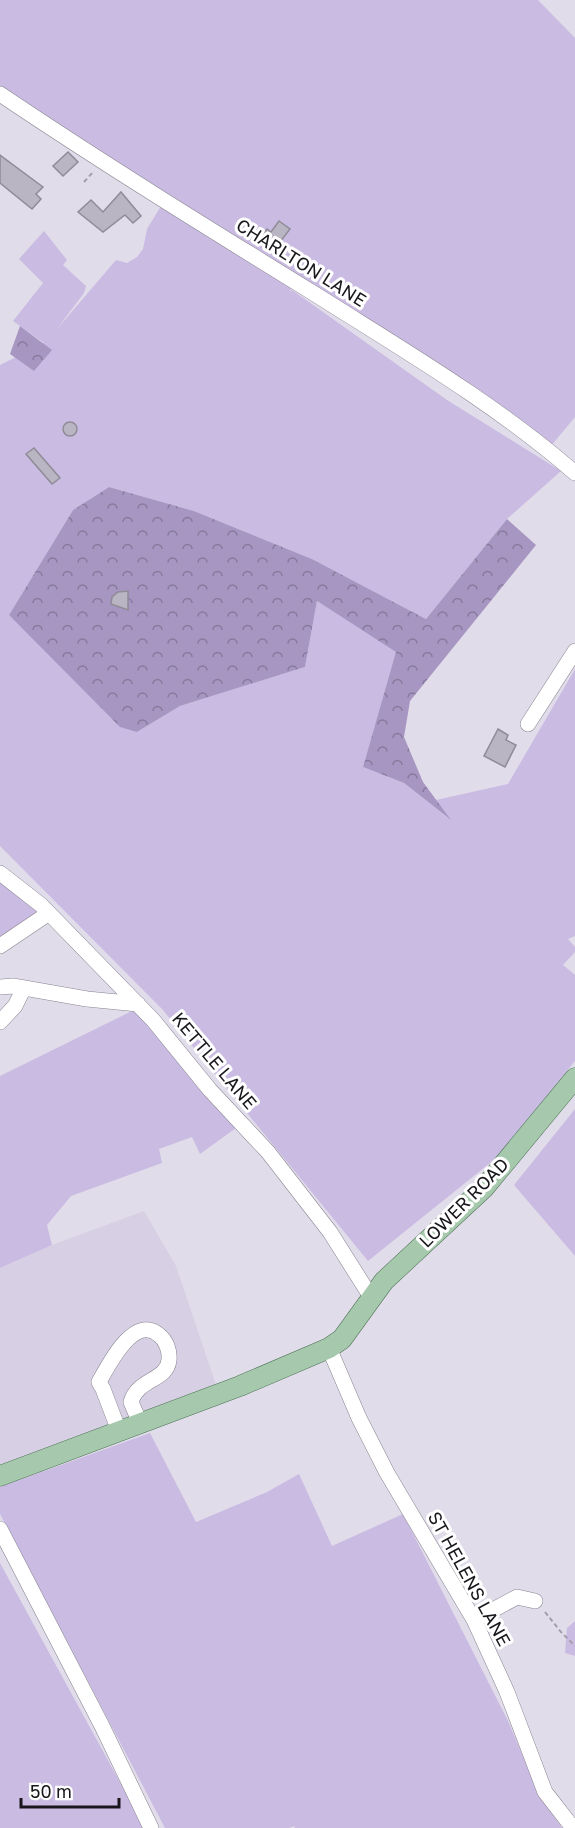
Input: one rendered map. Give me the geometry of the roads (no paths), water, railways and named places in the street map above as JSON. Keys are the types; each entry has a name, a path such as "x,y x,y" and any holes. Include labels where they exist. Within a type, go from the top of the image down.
{"main road":[{"name":"LOWER ROAD","path":"329,1348 342,1339 384,1281 484,1188 575,1078"},
{"path":"0,1476 240,1386 329,1348"}],"street":[{"name":"CHARLTON LANE","path":"0,94 102,162 362,324 491,408 575,473"},
{"path":"528,724 575,651"},
{"name":"KETTLE LANE","path":"0,873 49,913 153,1020 210,1090 268,1152 330,1232 371,1297"},
{"path":"0,946 49,913"},
{"path":"0,987 24,988 87,999 138,1004"},
{"path":"0,1022 15,1006 24,988"},
{"path":"119,1431 99,1382 119,1348 130,1336 143,1330 150,1330 158,1333 164,1339 170,1359 164,1372 142,1385 133,1395 131,1402 140,1423"},
{"name":"ST HELENS LANE","path":"329,1348 359,1418 387,1473 474,1620 507,1692 545,1792 573,1828"},
{"path":"0,1530 102,1726 151,1828"},
{"path":"474,1620 518,1597 535,1601"}]}
